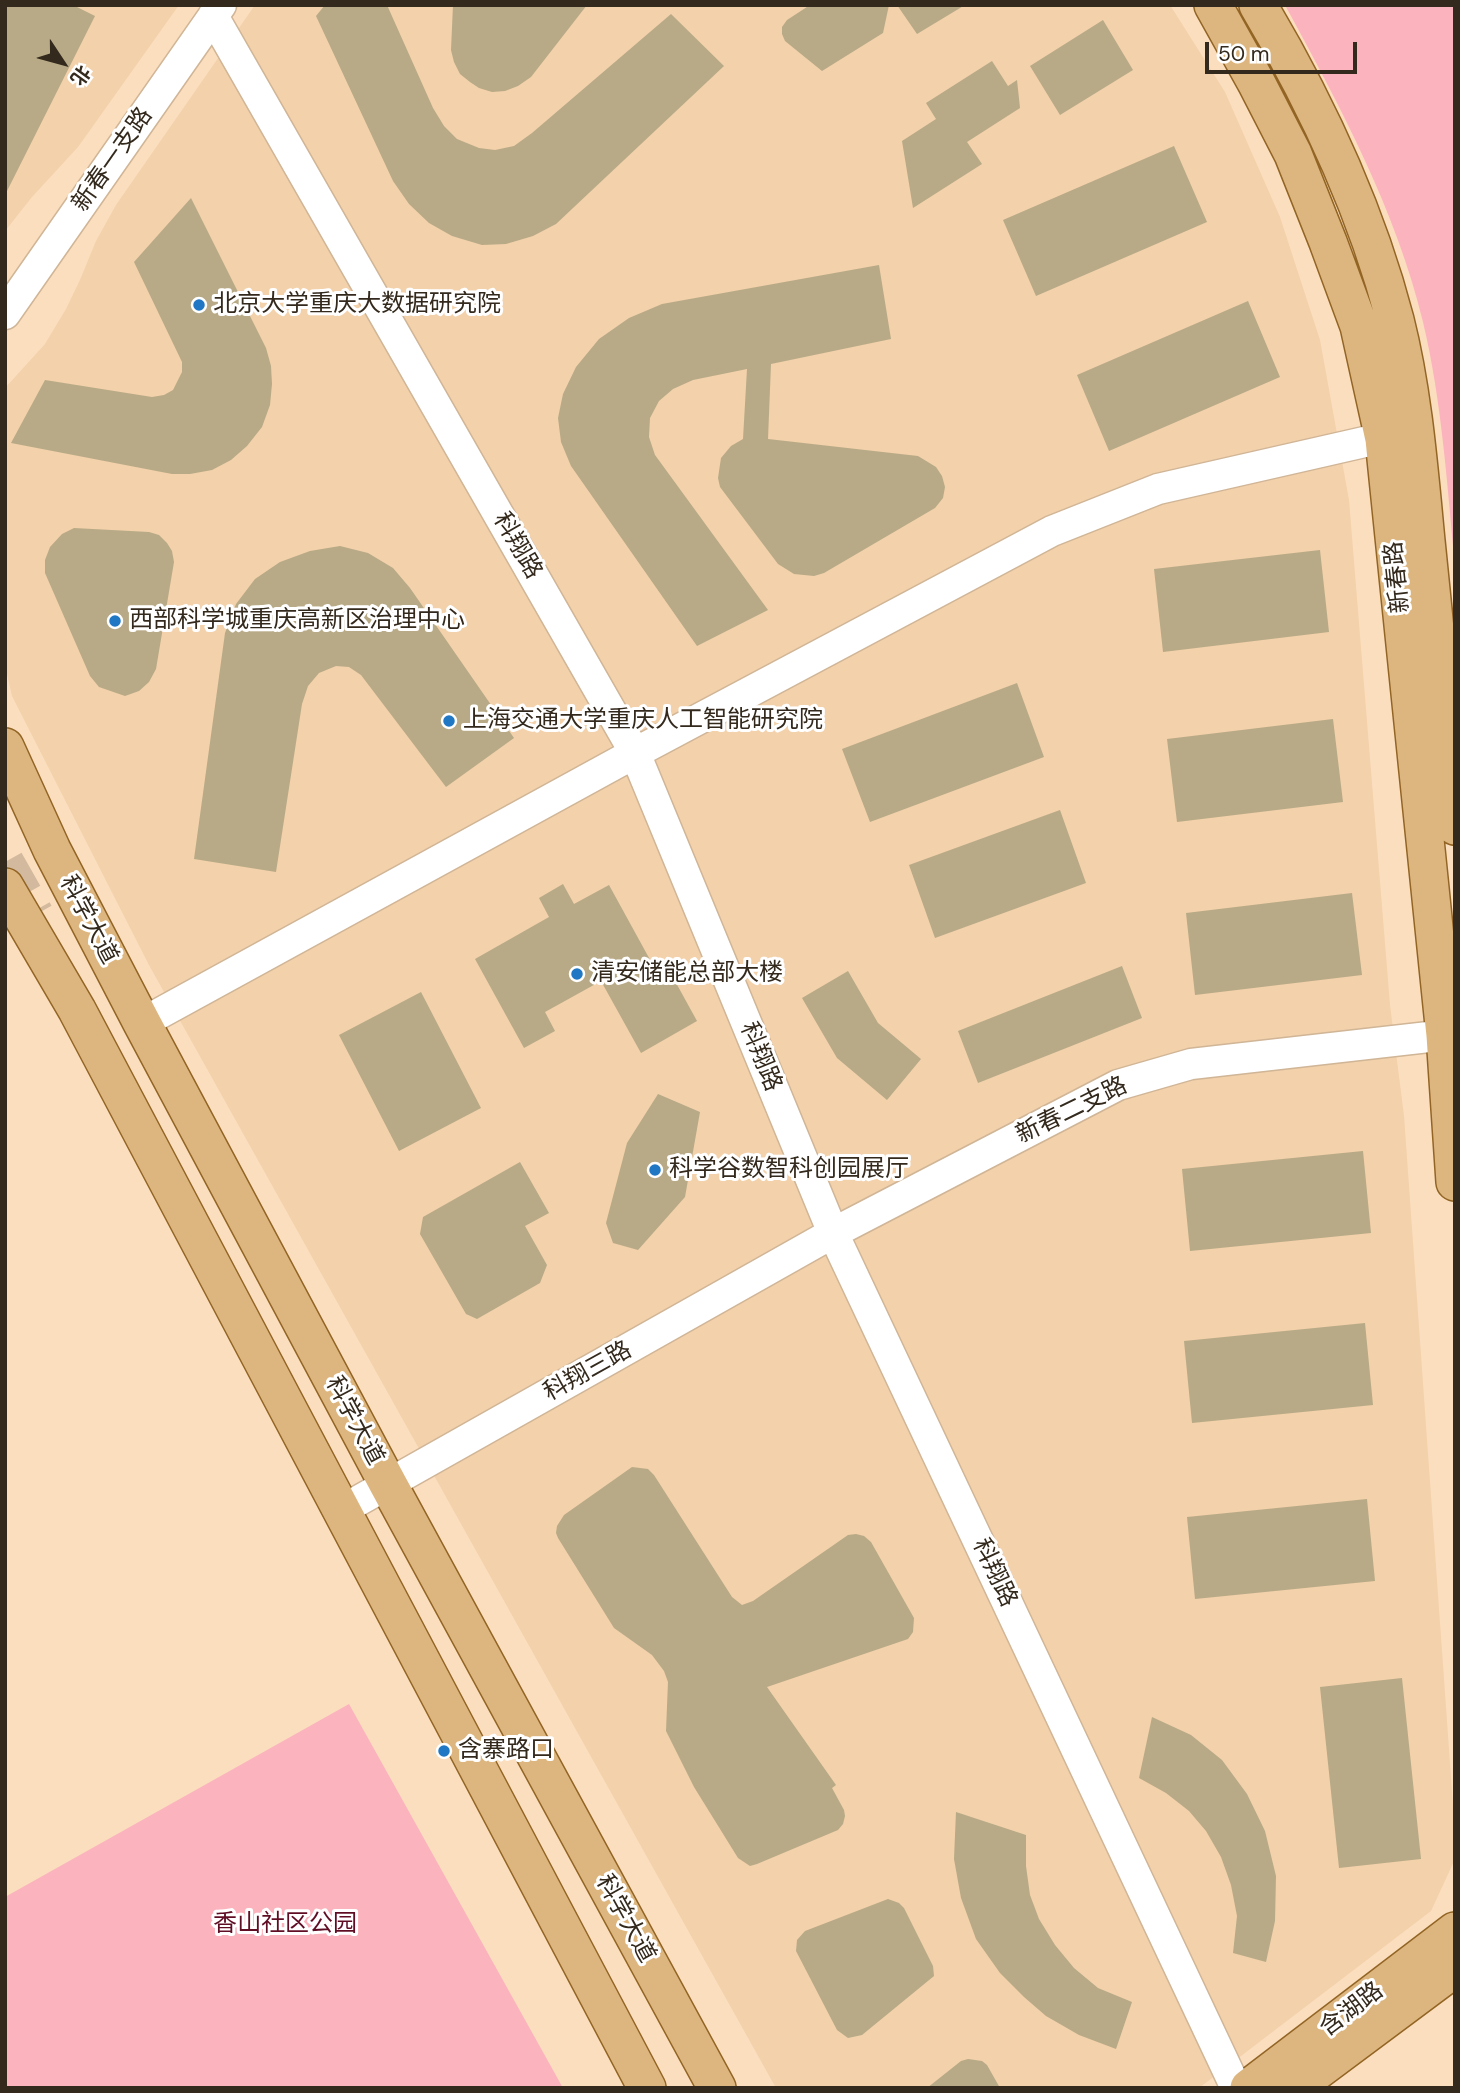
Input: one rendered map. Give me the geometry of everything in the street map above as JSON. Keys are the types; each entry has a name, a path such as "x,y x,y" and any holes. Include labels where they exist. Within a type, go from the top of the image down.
{"main road":[{"name":"新春路","path":"1213,5 1293,154 1400,435 1455,826"},
{"name":"新春路","path":"1258,5 1289,58 1329,137 1367,228 1395,322 1400,435 1450,1035 1455,1182"},
{"name":"科学大道","path":"5,747 52,850 110,963 388,1484 716,2088"},
{"path":"5,887 62,984 647,2088"},
{"path":"62,984 80,994 90,996 102,990 110,981 110,963"},
{"name":"含湖路","path":"1249,2088 1455,1931"},
{"name":"含湖路","path":"1294,2088 1455,1968"}],"street":[{"name":"新春一支路","path":"5,314 217,11"},
{"name":"科翔路","path":"217,11 635,752 833,1233 1236,2088"},
{"path":"142,1023 635,752 1052,531 1158,489 1400,435"},
{"name":"新春二支路","path":"833,1233 1118,1085 1191,1064 1450,1035"},
{"name":"科翔三路","path":"342,1510 833,1233"}],"shaded area":[{"path":"5,5 179,5 78,147 5,231"},
{"path":"255,5 1170,5 1225,92 1280,217 1320,340 1349,500 1390,1005 1404,1116 1455,1859 1431,1911 1199,2088 776,2088 149,965 12,696 5,665 5,388 45,344 66,309 96,241 116,205"}],"green space":[{"path":"1285,5 1455,5 1455,566 1435,382 1412,280 1382,199 1346,120"},
{"name":"香山社区公园","path":"349,1704 563,2088 5,2088 5,1897"}],"building":[{"path":"5,5 73,5 95,16 5,195"},
{"path":"325,5 387,5 433,108 444,126 457,139 479,148 495,150 514,146 671,14 724,66 556,224 533,236 506,244 482,245 452,236 429,223 409,204 393,181 316,16"},
{"path":"453,5 587,5 531,77 505,91 492,92 470,82 460,74 454,62 451,50"},
{"path":"810,5 889,5 883,33 822,71 785,41 782,34 782,27 787,20"},
{"path":"897,5 965,5 917,34"},
{"path":"1103,20 1133,70 1060,115 1030,66"},
{"path":"992,61 1008,86 1017,80 1020,108 967,142 982,164 913,208 902,141 936,119 926,103"},
{"path":"1174,146 1207,222 1036,296 1003,220"},
{"name":"北京大学重庆大数据研究院","path":"191,198 266,348 272,384 270,405 262,427 231,460 212,470 190,474 172,474 11,443 45,380 152,397 173,390 182,372 182,362 134,262"},
{"path":"879,265 891,339 771,364 768,439 918,456 936,467 942,476 945,487 943,498 935,508 824,573 814,576 794,574 778,564 720,487 718,478 721,458 731,446 743,439 747,369 693,380 673,389 659,401 650,418 649,437 655,455 768,610 697,646 571,466 561,442 558,418 563,394 576,367 599,339 629,318 662,304"},
{"path":"1248,301 1280,377 1109,451 1077,375"},
{"name":"西部科学城重庆高新区治理中心","path":"74,528 149,532 159,535 172,551 174,562 156,669 149,682 139,691 125,696 99,687 90,676 45,573 45,560 50,547 62,534"},
{"name":"上海交通大学重庆人工智能研究院","path":"340,546 368,553 393,568 410,588 514,738 446,787 361,675 349,667 336,666 319,673 308,686 302,704 276,872 194,859 225,633 236,604 255,579 280,562 310,551"},
{"path":"1320,550 1329,632 1163,652 1154,569"},
{"path":"1017,683 1044,757 870,822 842,749"},
{"path":"1333,719 1343,802 1177,822 1167,739"},
{"path":"1060,810 1086,883 935,938 909,865"},
{"name":"清安储能总部大楼","path":"563,884 574,904 609,885 654,967 664,961 697,1021 641,1053 601,981 545,1012 555,1031 524,1048 475,959 549,917 539,898"},
{"path":"1352,893 1362,975 1195,995 1186,913"},
{"path":"1122,966 1142,1018 978,1083 958,1031"},
{"path":"848,971 878,1023 921,1059 887,1100 837,1058 802,998"},
{"path":"421,992 481,1108 399,1151 339,1035"},
{"name":"科学谷数智科创园展厅","path":"658,1094 700,1112 685,1197 638,1250 613,1243 606,1223 627,1143"},
{"path":"1363,1151 1371,1233 1190,1251 1182,1169"},
{"path":"520,1162 549,1213 525,1226 547,1265 540,1283 477,1319 466,1314 420,1234 423,1217"},
{"path":"1365,1323 1373,1405 1192,1423 1184,1341"},
{"path":"632,1467 648,1469 654,1475 732,1597 742,1605 753,1601 848,1535 864,1536 871,1542 914,1618 913,1632 908,1639 767,1687 836,1785 832,1788 845,1816 838,1830 750,1866 738,1858 694,1787 666,1731 668,1682 664,1671 652,1655 614,1628 556,1533 564,1515"},
{"path":"1367,1499 1375,1581 1195,1599 1187,1517"},
{"path":"1402,1678 1421,1859 1339,1868 1320,1687"},
{"path":"1152,1717 1191,1735 1222,1760 1247,1794 1265,1831 1276,1876 1275,1921 1266,1962 1233,1953 1237,1916 1231,1885 1221,1857 1206,1831 1189,1811 1166,1793 1139,1778"},
{"path":"956,1812 1026,1835 1030,1895 1039,1919 1055,1945 1074,1968 1098,1988 1132,2002 1116,2049 1079,2035 1046,2016 1000,1973 976,1939 961,1898 954,1859"},
{"path":"888,1899 904,1908 933,1966 934,1976 862,2035 848,2038 837,2030 796,1951 797,1940 805,1931"},
{"path":"961,2061 982,2061 987,2065 1000,2088 927,2088"}],"tunnel":[{"path":"5,862 35,915"}],"place":[{"name":"北京大学重庆大数据研究院","path":"199,305"},
{"name":"西部科学城重庆高新区治理中心","path":"115,621"},
{"name":"上海交通大学重庆人工智能研究院","path":"449,721"},
{"name":"清安储能总部大楼","path":"577,974"},
{"name":"科学谷数智科创园展厅","path":"655,1170"},
{"name":"含寨路口","path":"444,1751"}]}
